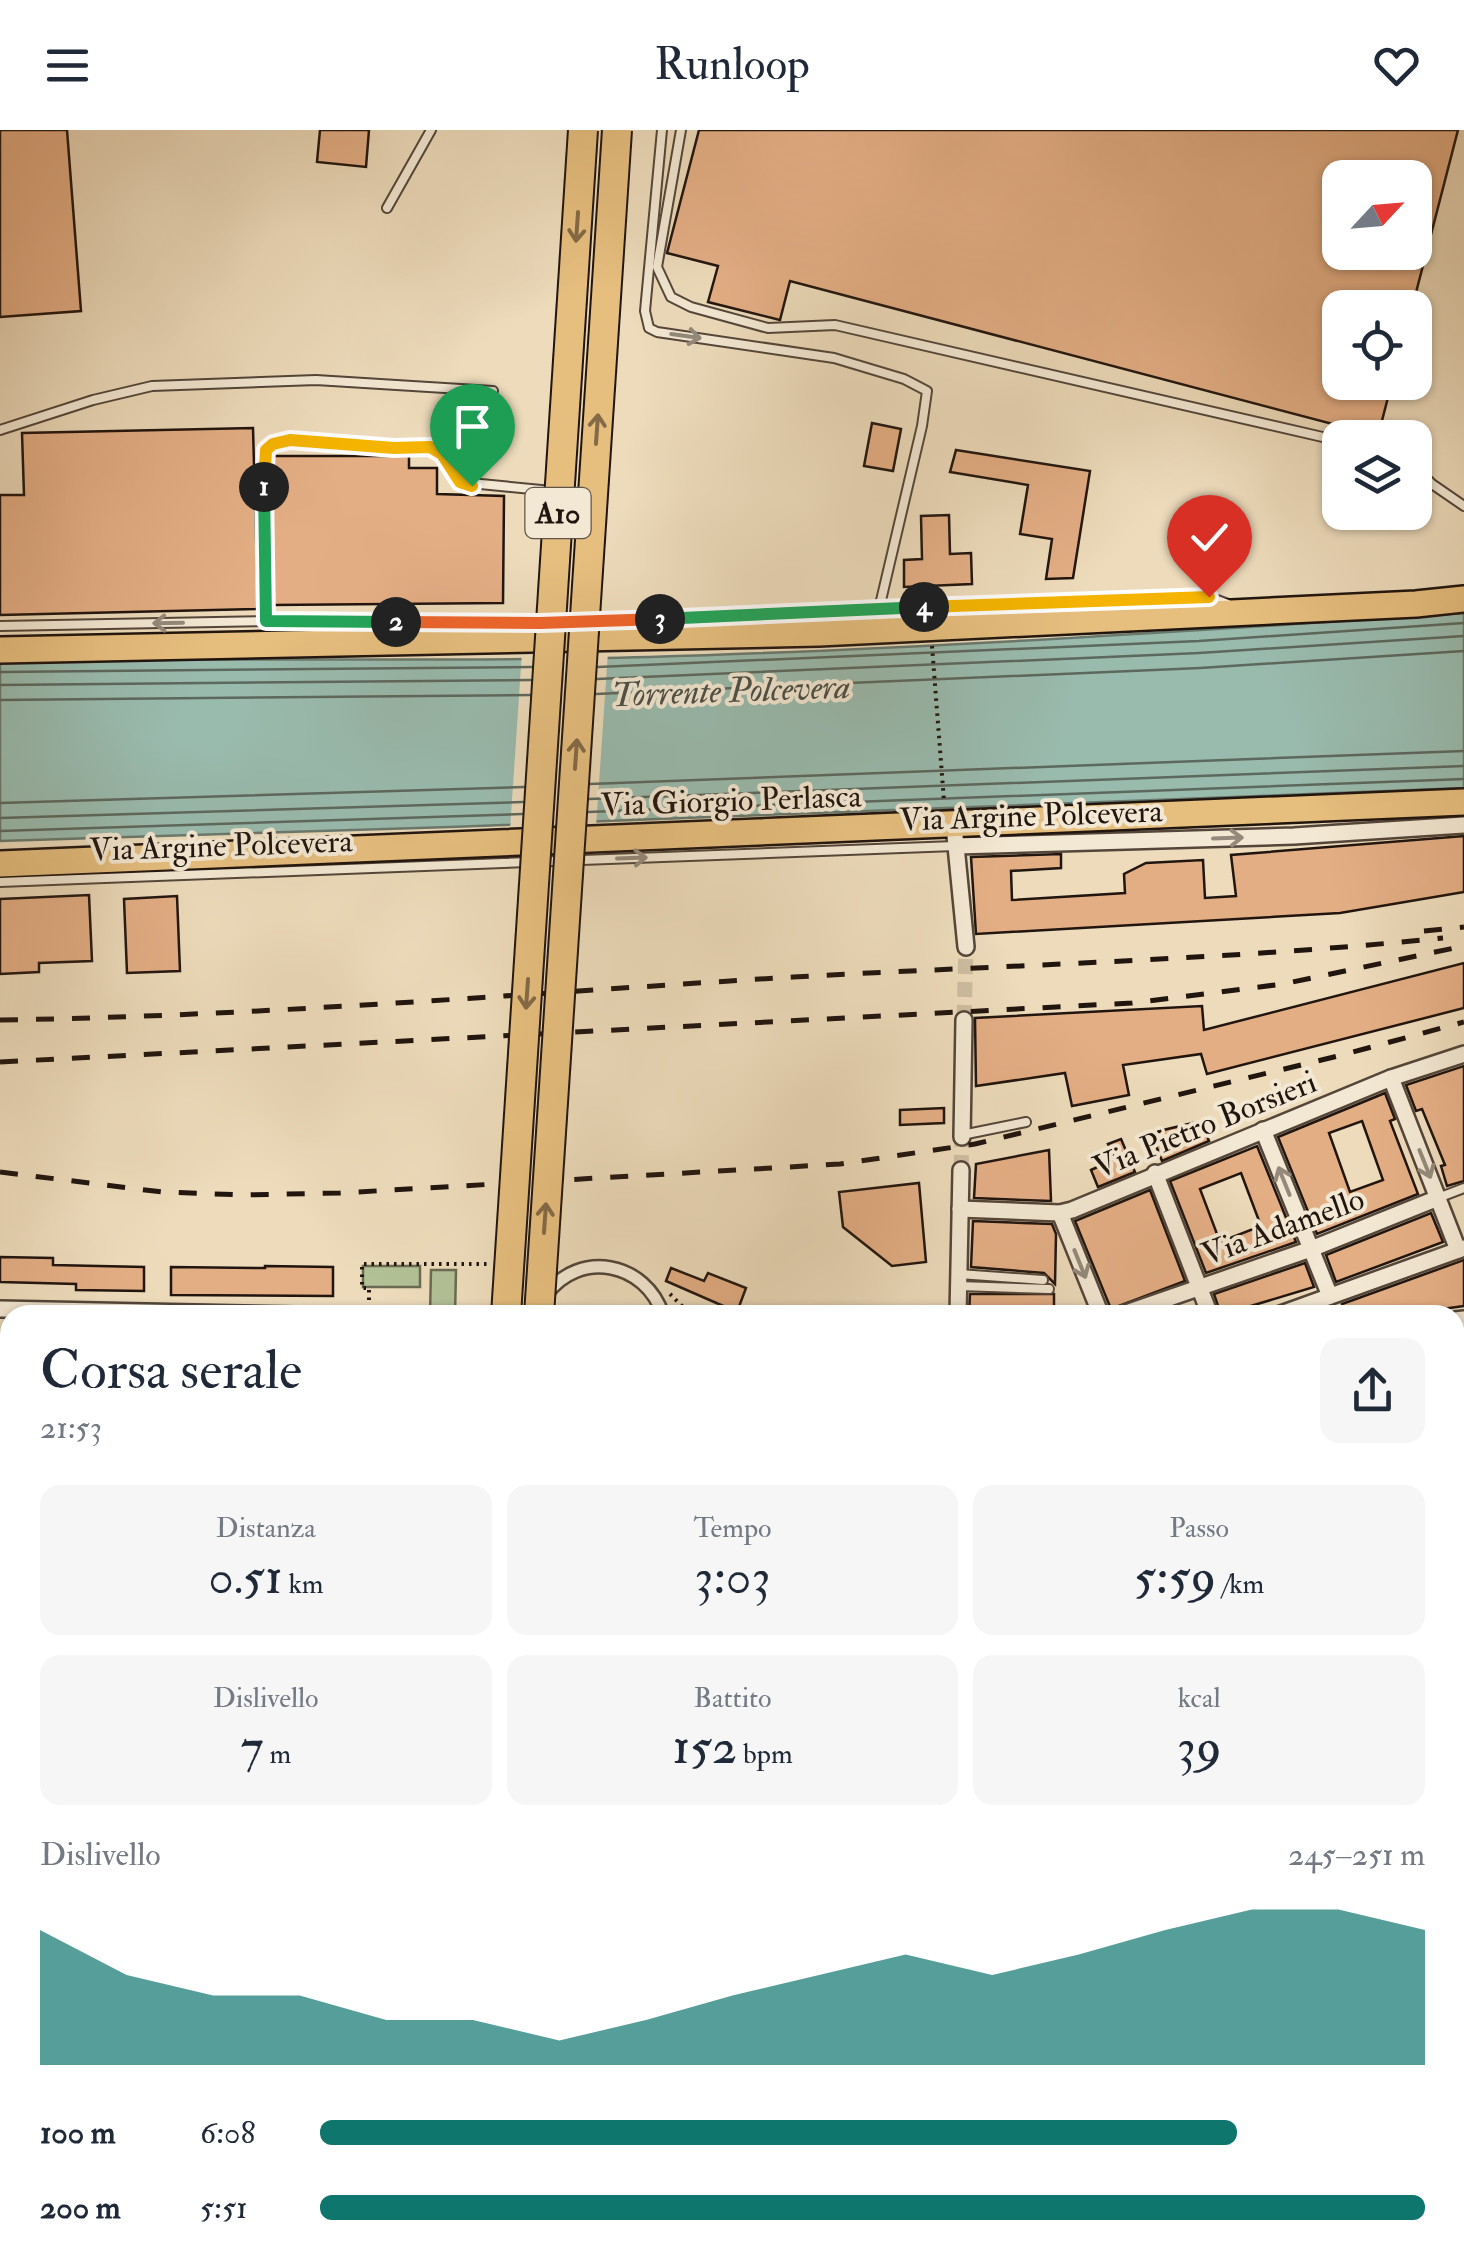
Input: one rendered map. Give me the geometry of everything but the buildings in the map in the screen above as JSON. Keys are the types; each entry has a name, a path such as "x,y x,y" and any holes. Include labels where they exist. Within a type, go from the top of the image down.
{"highway":[{"name":"A10","path":"507,1305 583,130"},
{"name":"A10","path":"539,1305 617,130"}],"main road":[{"path":"0,650 800,633 1416,604 1464,598"},
{"name":"Via Giorgio Perlasca","path":"0,864 952,827 1464,802"}],"street":[{"name":"Via Argine Polcevera","path":"952,827 1294,836 1464,825"},
{"path":"952,827 966,946"},
{"path":"962,1136 964,1020"},
{"name":"Via Pietro Borsieri","path":"960,1209 1060,1213 1390,1078 1464,1054"},
{"path":"1305,1305 1461,1249 1390,1078"},
{"path":"1263,1130 1330,1296"},
{"path":"958,1305 961,1170"},
{"path":"1155,1173 1206,1305"},
{"name":"Via Adamello","path":"1149,1305 1438,1198"},
{"path":"1060,1213 1097,1305"},
{"path":"540,1305 553,1285 590,1266 610,1266 630,1273 646,1285 660,1305"}],"lane":[{"path":"386,208 431,130"},
{"path":"662,130 645,311 649,328 834,358 923,386 929,397 879,609"},
{"path":"681,130 657,267 670,297 768,328 835,325 1322,438"},
{"path":"0,430 152,386 316,380 493,391"},
{"path":"266,621 263,457 273,444 290,440 430,447 442,454 460,482 574,493"},
{"path":"1432,484 1464,506"},
{"path":"0,626 266,621 540,623 879,609 934,624"},
{"name":"Via Argine Polcevera","path":"0,882 952,827"},
{"path":"962,1136 1026,1122"},
{"name":"Via Adamello","path":"1438,1198 1464,1188"},
{"path":"959,1280 1043,1280"},
{"path":"959,1280 1049,1289"}],"path":[{"path":"934,624 952,827"}],"shaded area":[{"path":"363,1266 420,1266 420,1287 363,1287"},
{"path":"431,1270 456,1270 455,1305 430,1305"}],"water":[{"name":"Torrente Polcevera","path":"1464,613 1464,788 0,841 0,662 751,654"}],"pier":[{"path":"522,652 608,652 596,827 510,830"}],"tunnel":[{"path":"964,1020 966,947"},
{"path":"961,1170 962,1137"}],"railway":[{"path":"1424,931 1464,927"},
{"path":"0,1020 297,1009 793,977 1200,957 1443,938"},
{"path":"0,1062 1132,1003 1283,984 1464,946"},
{"path":"0,1172 162,1192 243,1195 340,1193 840,1164 975,1144 1464,1022"}],"route":[{"path":"472,486 460,482 442,454 430,447 290,440 273,444 263,457 266,621 540,623 1209,597"}]}
